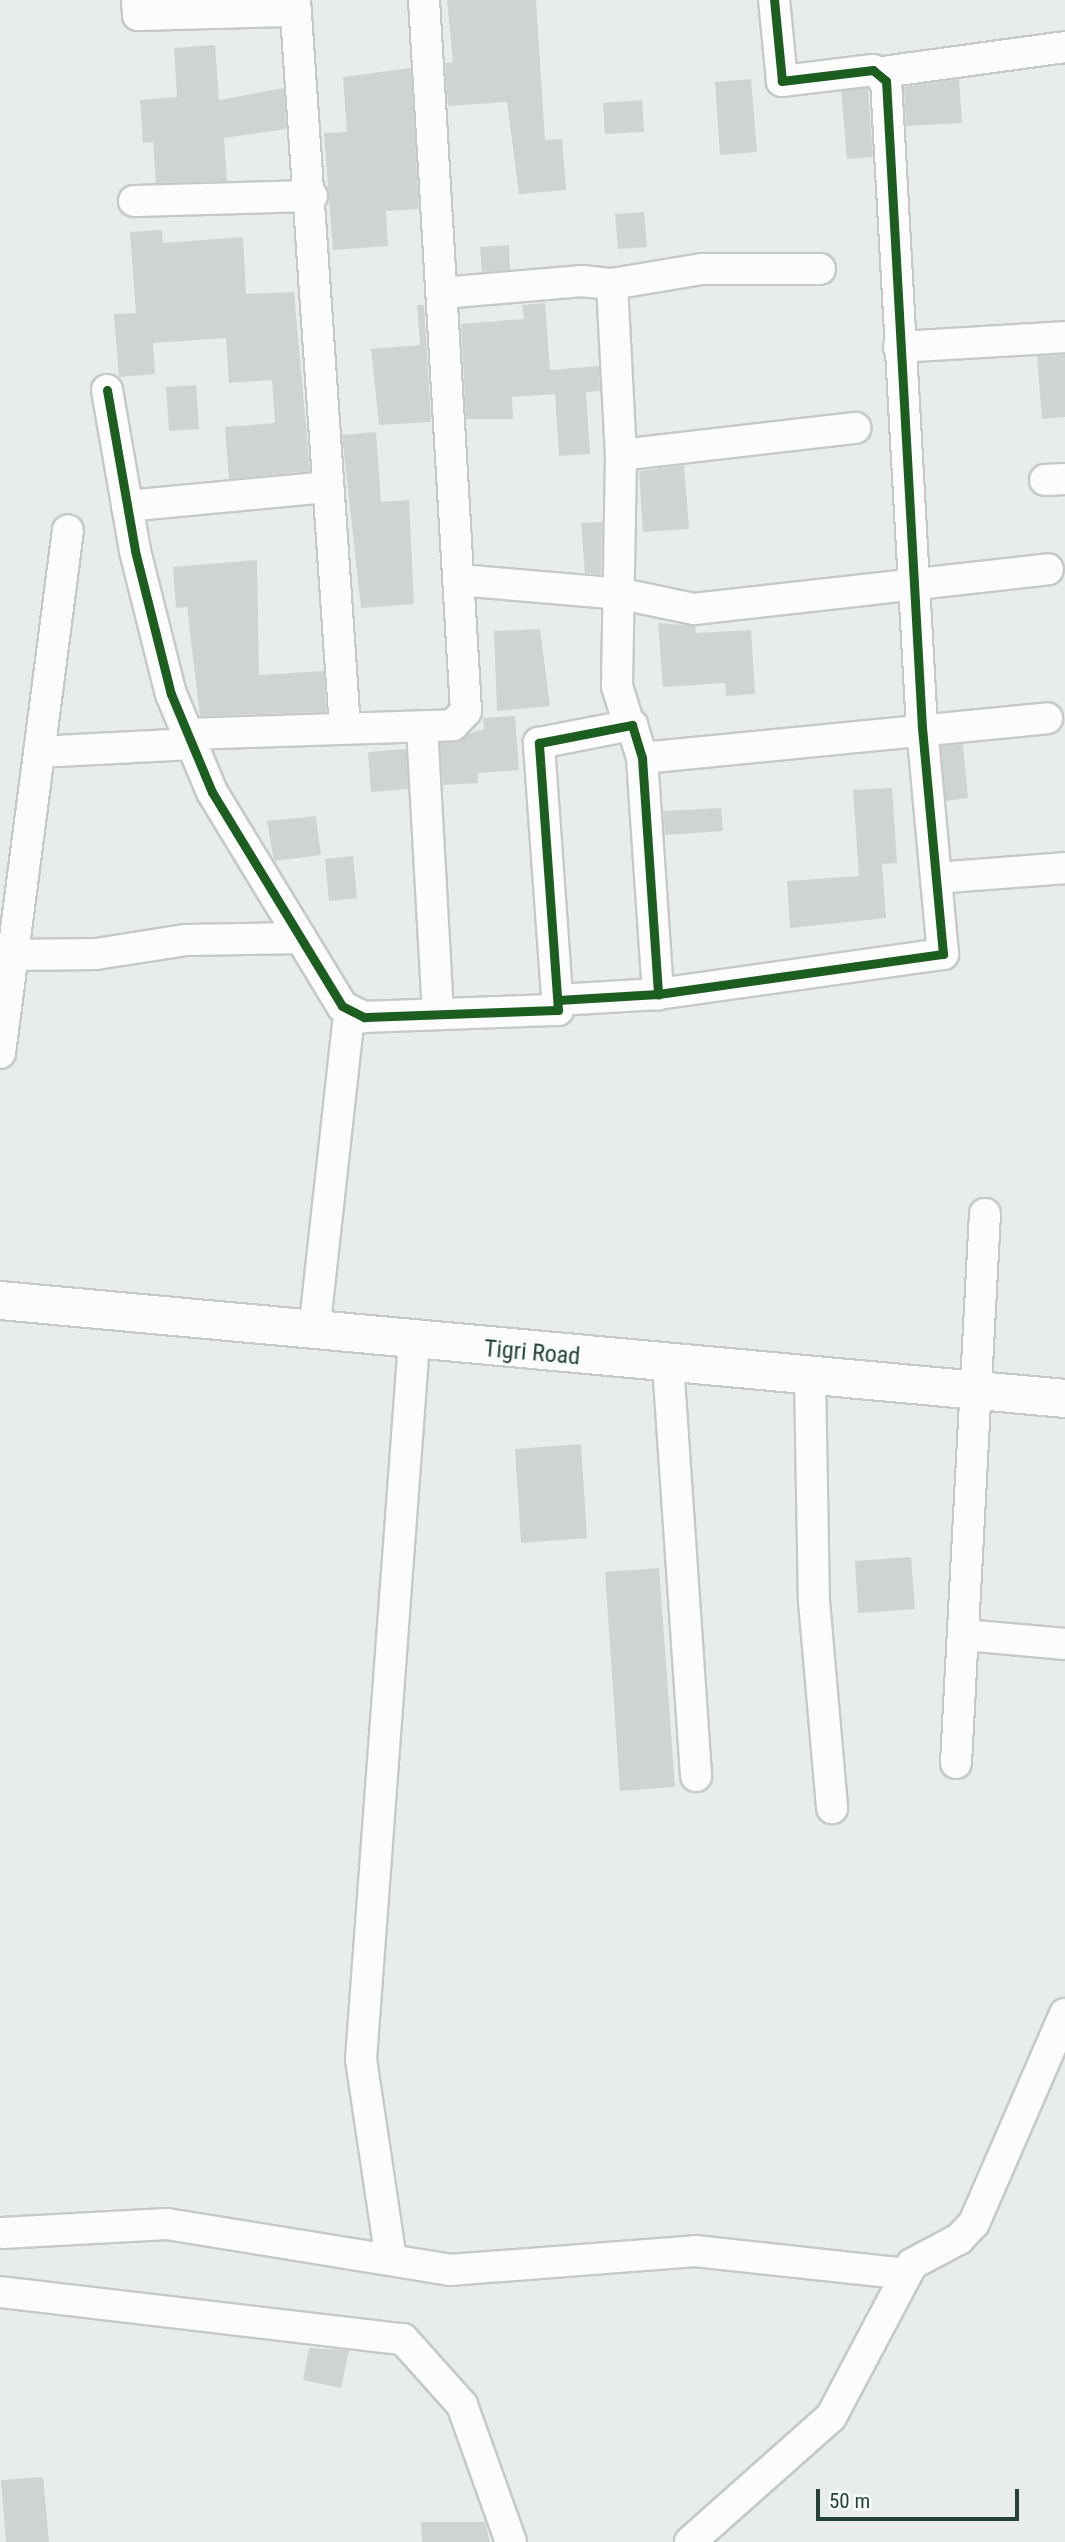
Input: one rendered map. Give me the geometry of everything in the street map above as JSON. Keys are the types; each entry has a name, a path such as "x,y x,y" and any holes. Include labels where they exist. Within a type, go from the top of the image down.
{"street":[{"path":"137,0 138,15 296,5 312,195 327,487 345,728"},
{"path":"39,752 345,728 453,725 466,711 424,0"},
{"path":"774,0 782,82 883,72 1065,47"},
{"path":"558,1000 658,994 939,958 936,878 912,583 883,72"},
{"path":"134,201 312,195"},
{"path":"442,293 582,281 612,284 702,269 820,269"},
{"path":"612,284 621,455 622,594 617,686 629,725 638,731 642,758 658,994"},
{"path":"899,347 1065,337"},
{"path":"107,390 127,506 156,645 189,739 212,792 349,1014 314,1332"},
{"path":"621,455 855,428"},
{"path":"127,506 327,487"},
{"path":"0,1053 68,530"},
{"path":"459,580 622,594 694,609 1048,569"},
{"path":"642,758 922,727 1046,718"},
{"path":"349,1014 558,1010 540,743 629,725"},
{"path":"422,727 438,1011"},
{"path":"936,878 1065,868"},
{"path":"13,955 96,954 185,940 301,938"},
{"path":"956,1763 980,1391 985,1214"},
{"name":"Tigri Road","path":"0,1300 414,1342 1065,1398"},
{"path":"391,2260 361,2059 414,1342"},
{"path":"668,1364 696,1776"},
{"path":"810,1376 814,1601 832,1808"},
{"path":"964,1635 1065,1644"},
{"path":"690,2542 831,2417 906,2274 921,2255 959,2239 982,2211 1065,2014"},
{"path":"2,2233 167,2224 450,2270 695,2251 906,2274"},
{"path":"0,2292 402,2339 463,2405 511,2542"}],"building":[{"path":"447,0 536,0 545,140 562,139 566,190 519,194 507,102 448,106 445,63 453,62"},
{"path":"215,45 219,100 284,88 286,129 224,138 227,181 156,183 153,142 143,143 140,100 177,97 174,48"},
{"path":"411,68 419,209 386,211 388,246 333,250 324,133 347,132 343,77"},
{"path":"751,79 757,152 720,155 715,82"},
{"path":"959,79 962,123 906,126 904,87"},
{"path":"868,88 873,157 847,159 841,91"},
{"path":"642,100 644,132 605,134 603,103"},
{"path":"644,212 647,247 618,249 615,214"},
{"path":"162,230 163,243 243,237 246,294 294,292 310,471 229,479 225,427 275,423 272,380 229,383 226,338 153,343 155,374 119,377 114,314 136,313 130,232"},
{"path":"509,245 510,270 482,272 480,247"},
{"path":"545,303 550,370 599,366 600,391 586,392 590,454 559,456 555,394 512,397 513,419 466,419 461,324 524,319 522,305"},
{"path":"417,305 424,305 431,422 379,425 371,349 420,345"},
{"path":"1065,355 1065,417 1042,419 1037,356"},
{"path":"196,385 199,429 169,431 166,387"},
{"path":"376,432 381,502 409,500 414,604 361,608 342,435"},
{"path":"684,465 689,529 643,532 639,471"},
{"path":"602,522 601,574 585,573 581,523"},
{"path":"257,560 259,675 324,671 326,712 200,716 187,607 176,608 173,567"},
{"path":"658,623 695,626 696,633 751,630 755,694 726,696 725,683 663,687"},
{"path":"540,629 550,706 497,711 494,631"},
{"path":"515,716 519,770 478,773 478,783 443,785 440,743 484,729 483,718"},
{"path":"963,744 968,798 946,801 941,746"},
{"path":"406,749 408,789 371,792 368,752"},
{"path":"892,788 897,863 882,864 886,918 790,928 787,881 859,876 853,790"},
{"path":"721,808 723,831 665,835 663,811"},
{"path":"316,816 321,855 274,861 267,821"},
{"path":"353,856 357,898 329,901 325,859"},
{"path":"581,1444 587,1538 521,1543 515,1449"},
{"path":"911,1557 915,1609 858,1613 855,1561"},
{"path":"659,1568 675,1787 620,1791 605,1572"},
{"path":"309,2348 349,2350 341,2388 303,2380"},
{"path":"43,2477 49,2542 6,2542 1,2480"},
{"path":"421,2522 485,2522 490,2542 422,2542"}],"cycle path":[{"path":"558,1000 658,994 943,954 922,728 886,81 873,70 782,81 774,0"},
{"path":"107,390 135,551 171,694 212,792 342,1006 364,1017 558,1010 539,743 632,725 642,758 658,994"}]}
